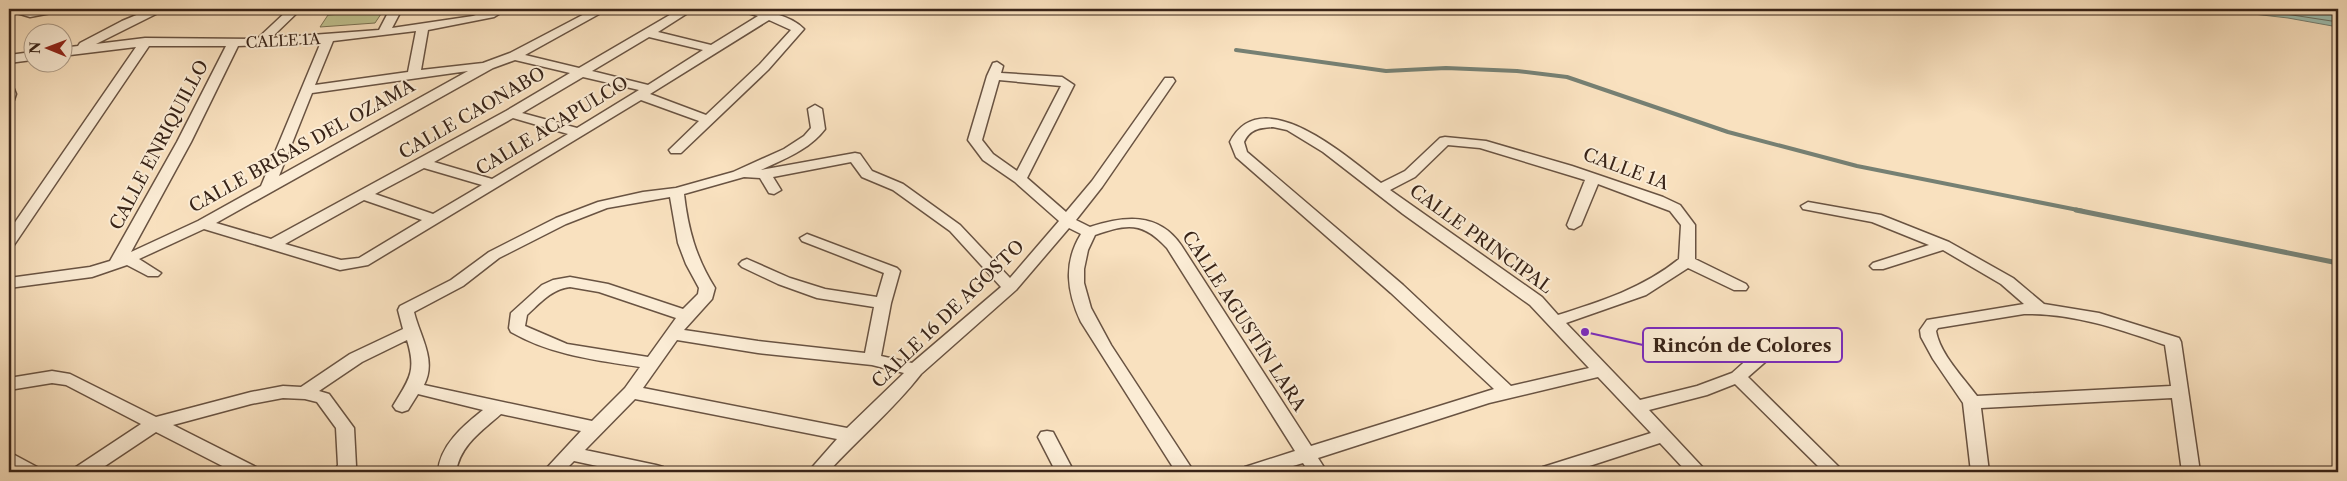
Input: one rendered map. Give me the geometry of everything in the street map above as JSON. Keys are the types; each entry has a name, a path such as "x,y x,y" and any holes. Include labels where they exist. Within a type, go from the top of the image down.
{"street":[{"path":"14,9 38,14 58,9"},
{"path":"81,49 126,22 160,9"},
{"path":"260,43 295,9"},
{"path":"383,33 396,9"},
{"name":"CALLE 1A","path":"72,50 145,42 260,43 383,33 422,29 473,19 490,15 501,9"},
{"name":"CALLE BRISAS DEL OZAMA","path":"9,283 92,272 122,262 203,224 489,65 514,56 602,9"},
{"name":"CALLE CAONABO","path":"272,245 511,114 688,9"},
{"path":"676,150 706,119 764,67 797,32 798,29 796,27 768,14 745,9"},
{"name":"CALLE ACAPULCO","path":"272,245 340,265 353,265 388,248 579,133 768,14"},
{"path":"414,74 422,29"},
{"path":"647,33 712,49"},
{"path":"267,188 328,38"},
{"path":"9,242 145,42"},
{"name":"CALLE ENRIQUILLO","path":"122,262 234,43"},
{"path":"514,56 645,92 706,119"},
{"path":"9,60 22,58"},
{"path":"307,90 489,65"},
{"path":"1020,179 1068,84 1062,81 995,71 976,130 975,140 988,157 1020,179 1067,220 1089,232 1080,246 1077,263 1076,284 1082,304 1109,355 1185,472"},
{"name":"CALLE 16 DE AGOSTO","path":"817,472 851,435 904,384 915,370 1010,287 1097,184 1168,81"},
{"path":"402,406 420,377 423,360 407,318 406,310 457,283 494,255 587,210 644,196 678,192 738,175 789,152 809,139 818,127 815,109"},
{"path":"511,114 579,133"},
{"name":"CALLE PRINCIPAL","path":"1507,392 1397,290 1240,154 1237,142 1242,132 1254,124 1273,123 1291,126 1328,149 1380,189 1536,301 1698,472"},
{"name":"CALLE 1A","path":"1380,189 1410,174 1445,141 1481,144 1593,178 1675,208 1688,225 1687,261"},
{"path":"738,175 764,174 855,157 867,174 898,187 950,225 1010,287"},
{"path":"423,162 493,184"},
{"path":"764,174 774,190"},
{"path":"1574,225 1593,178"},
{"path":"552,472 631,392 686,316 706,295 707,288 695,272 680,227 678,192"},
{"path":"363,195 435,220"},
{"path":"1808,206 1876,218 1944,245 2007,281 2041,310"},
{"name":"CALLE AGUSTÍN LARA","path":"1089,232 1111,224 1130,222 1144,222 1161,231 1172,245 1318,472"},
{"path":"203,224 272,245"},
{"path":"807,238 889,269 892,274 883,303 872,359"},
{"path":"1878,266 1944,245"},
{"path":"1555,321 1639,294 1674,272 1687,261 1740,287"},
{"path":"122,262 153,273"},
{"path":"747,264 784,281 823,294 883,303"},
{"path":"652,363 560,348 533,339 517,328 518,313 559,283 578,282 686,316"},
{"path":"1980,472 1972,402 1941,359 1929,338 1928,330 1933,324 2026,309 2070,312 2129,327 2174,342 2191,472"},
{"path":"304,393 322,379 394,338 412,331"},
{"path":"674,334 758,347 872,359 915,370"},
{"path":"1636,407 1701,391 1738,377 1766,352"},
{"path":"1252,472 1507,392 1601,371"},
{"path":"1738,377 1835,472"},
{"path":"9,384 52,378 70,380 156,423 228,463 249,472"},
{"path":"425,391 596,428"},
{"path":"83,472 156,423 251,398 283,392 304,393 323,398 345,428 347,466 343,472"},
{"path":"631,392 851,435"},
{"path":"1972,402 2180,392"},
{"path":"447,472 447,461 461,442 498,407"},
{"path":"1047,436 1064,472"},
{"path":"1558,471 1663,436"},
{"path":"571,454 656,472"},
{"path":"9,459 30,472"}],"green space":[{"path":"383,11 375,23 320,27 328,15"}],"water":[{"path":"2210,9 2338,9 2338,27 2288,18"}],"waterway":[{"path":"1236,50 1386,71 1446,68 1517,71 1567,77 1728,132 1857,166 2083,211"},
{"path":"2076,210 2338,263"}],"place":[{"name":"Rincón de Colores","path":"1585,332"}]}
